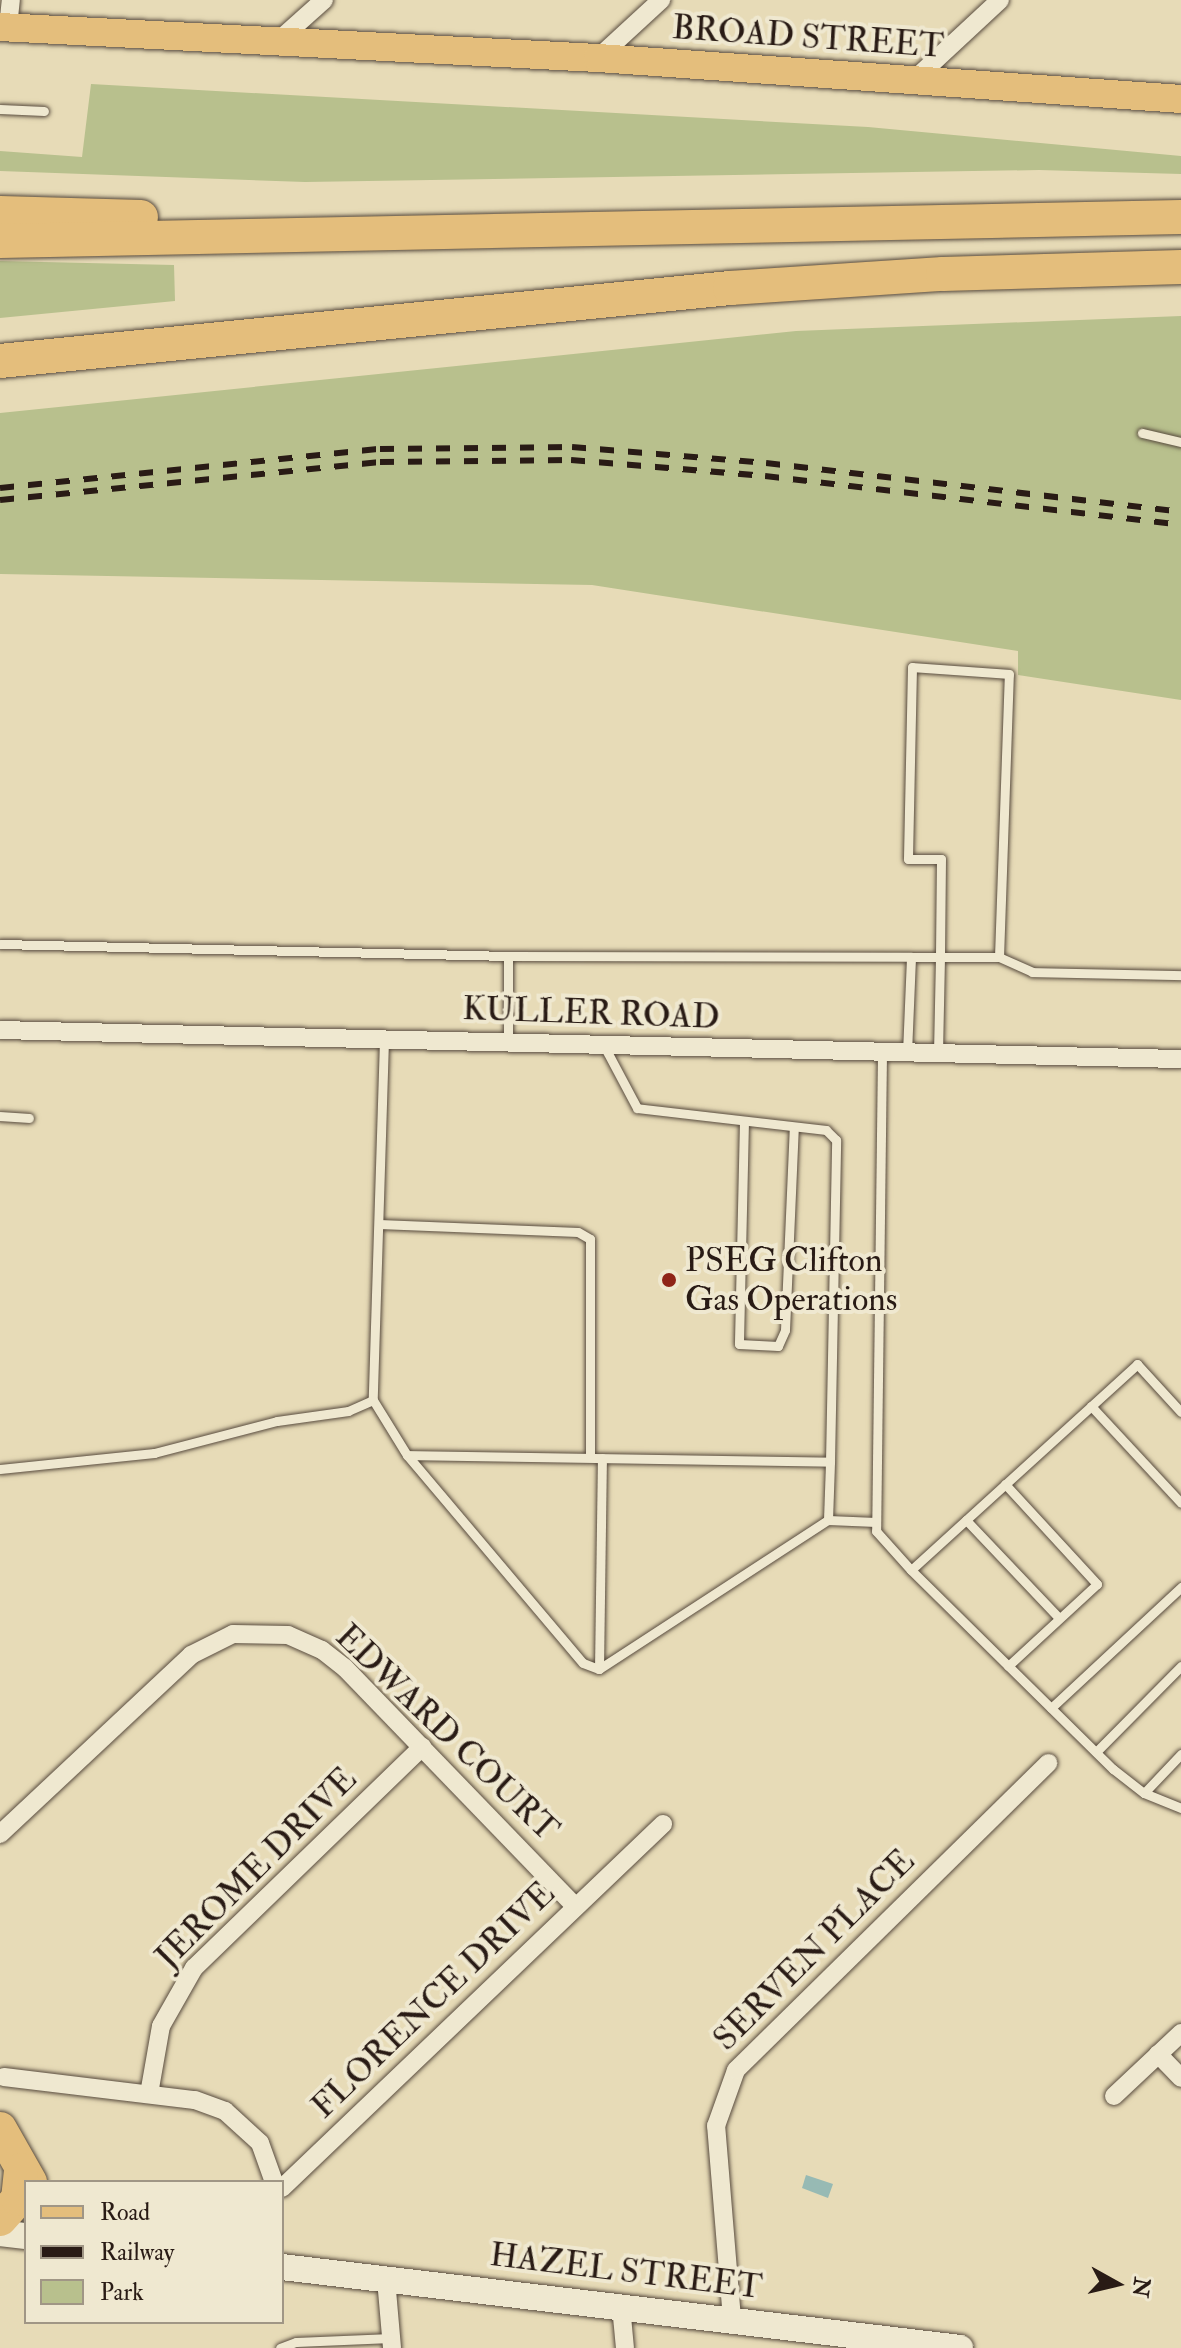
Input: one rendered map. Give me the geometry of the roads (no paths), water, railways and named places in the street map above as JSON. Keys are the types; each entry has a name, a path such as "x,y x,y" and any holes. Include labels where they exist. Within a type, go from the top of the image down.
{"highway":[{"path":"1045,219 1181,202"},
{"path":"0,213 525,229"},
{"path":"0,241 1181,217"},
{"path":"0,361 730,288 1049,269 1181,267"},
{"path":"1049,269 1181,282"},
{"path":"0,381 301,333"},
{"path":"0,2129 25,2176 18,2199 0,2219"}],"main road":[{"name":"BROAD STREET","path":"6,18 277,42 598,58 1181,99"}],"street":[{"path":"277,42 324,0"},
{"path":"598,58 661,0"},
{"path":"915,79 1000,0"},
{"name":"KULLER ROAD","path":"0,1030 1181,1059"},
{"name":"EDWARD COURT","path":"0,1834 191,1655 233,1634 288,1635 322,1650 422,1747 576,1907"},
{"name":"JEROME DRIVE","path":"149,2094 161,2026 186,1978 422,1747"},
{"name":"SERVEN PLACE","path":"732,2319 716,2126 736,2070 1048,1763"},
{"name":"FLORENCE DRIVE","path":"284,2186 663,1824"},
{"path":"1114,2096 1181,2033"},
{"path":"1158,2054 1181,2078"},
{"path":"4,2077 195,2100 239,2120 260,2143 273,2180"},
{"path":"0,2233 24,2236"},
{"name":"HAZEL STREET","path":"284,2267 732,2319 863,2342 960,2348"},
{"path":"386,2279 391,2343"},
{"path":"621,2306 625,2348"}],"lane":[{"path":"0,109 44,111"},
{"path":"1142,433 1181,442"},
{"path":"938,1054 941,859 908,859 912,667 1009,674 999,957"},
{"path":"0,944 508,956 999,957 1032,972 1181,975"},
{"path":"508,956 508,1043"},
{"path":"907,1054 911,957"},
{"path":"384,1040 373,1400 407,1455 583,1663 599,1669"},
{"path":"604,1046 637,1108 826,1130 836,1140 828,1520"},
{"path":"882,1053 876,1531 911,1570 1096,1752 1144,1793 1181,1808"},
{"path":"0,1116 29,1118"},
{"path":"744,1121 739,1344 778,1346 785,1330 794,1127"},
{"path":"379,1224 578,1232 590,1239 590,1457"},
{"path":"911,1570 1137,1364 1181,1412"},
{"path":"0,1469 154,1453 277,1421 348,1411 373,1400"},
{"path":"1091,1406 1181,1503"},
{"path":"407,1455 830,1462"},
{"path":"599,1669 602,1458"},
{"path":"1005,1484 1097,1584 1008,1666"},
{"path":"599,1669 828,1520 876,1522"},
{"path":"966,1520 1059,1618"},
{"path":"1051,1708 1181,1587"},
{"path":"1096,1752 1181,1666"},
{"path":"1144,1793 1181,1754"},
{"path":"280,2348 296,2342 391,2343"}],"water":[{"path":"806,2175 833,2184 828,2198 802,2188"}],"railway":[{"path":"0,488 380,449 572,447 766,463 1181,512"},
{"path":"0,500 380,462 571,460 765,476 1181,525"}],"place":[{"name":"PSEG Clifton Gas Operations","path":"669,1280"}]}
